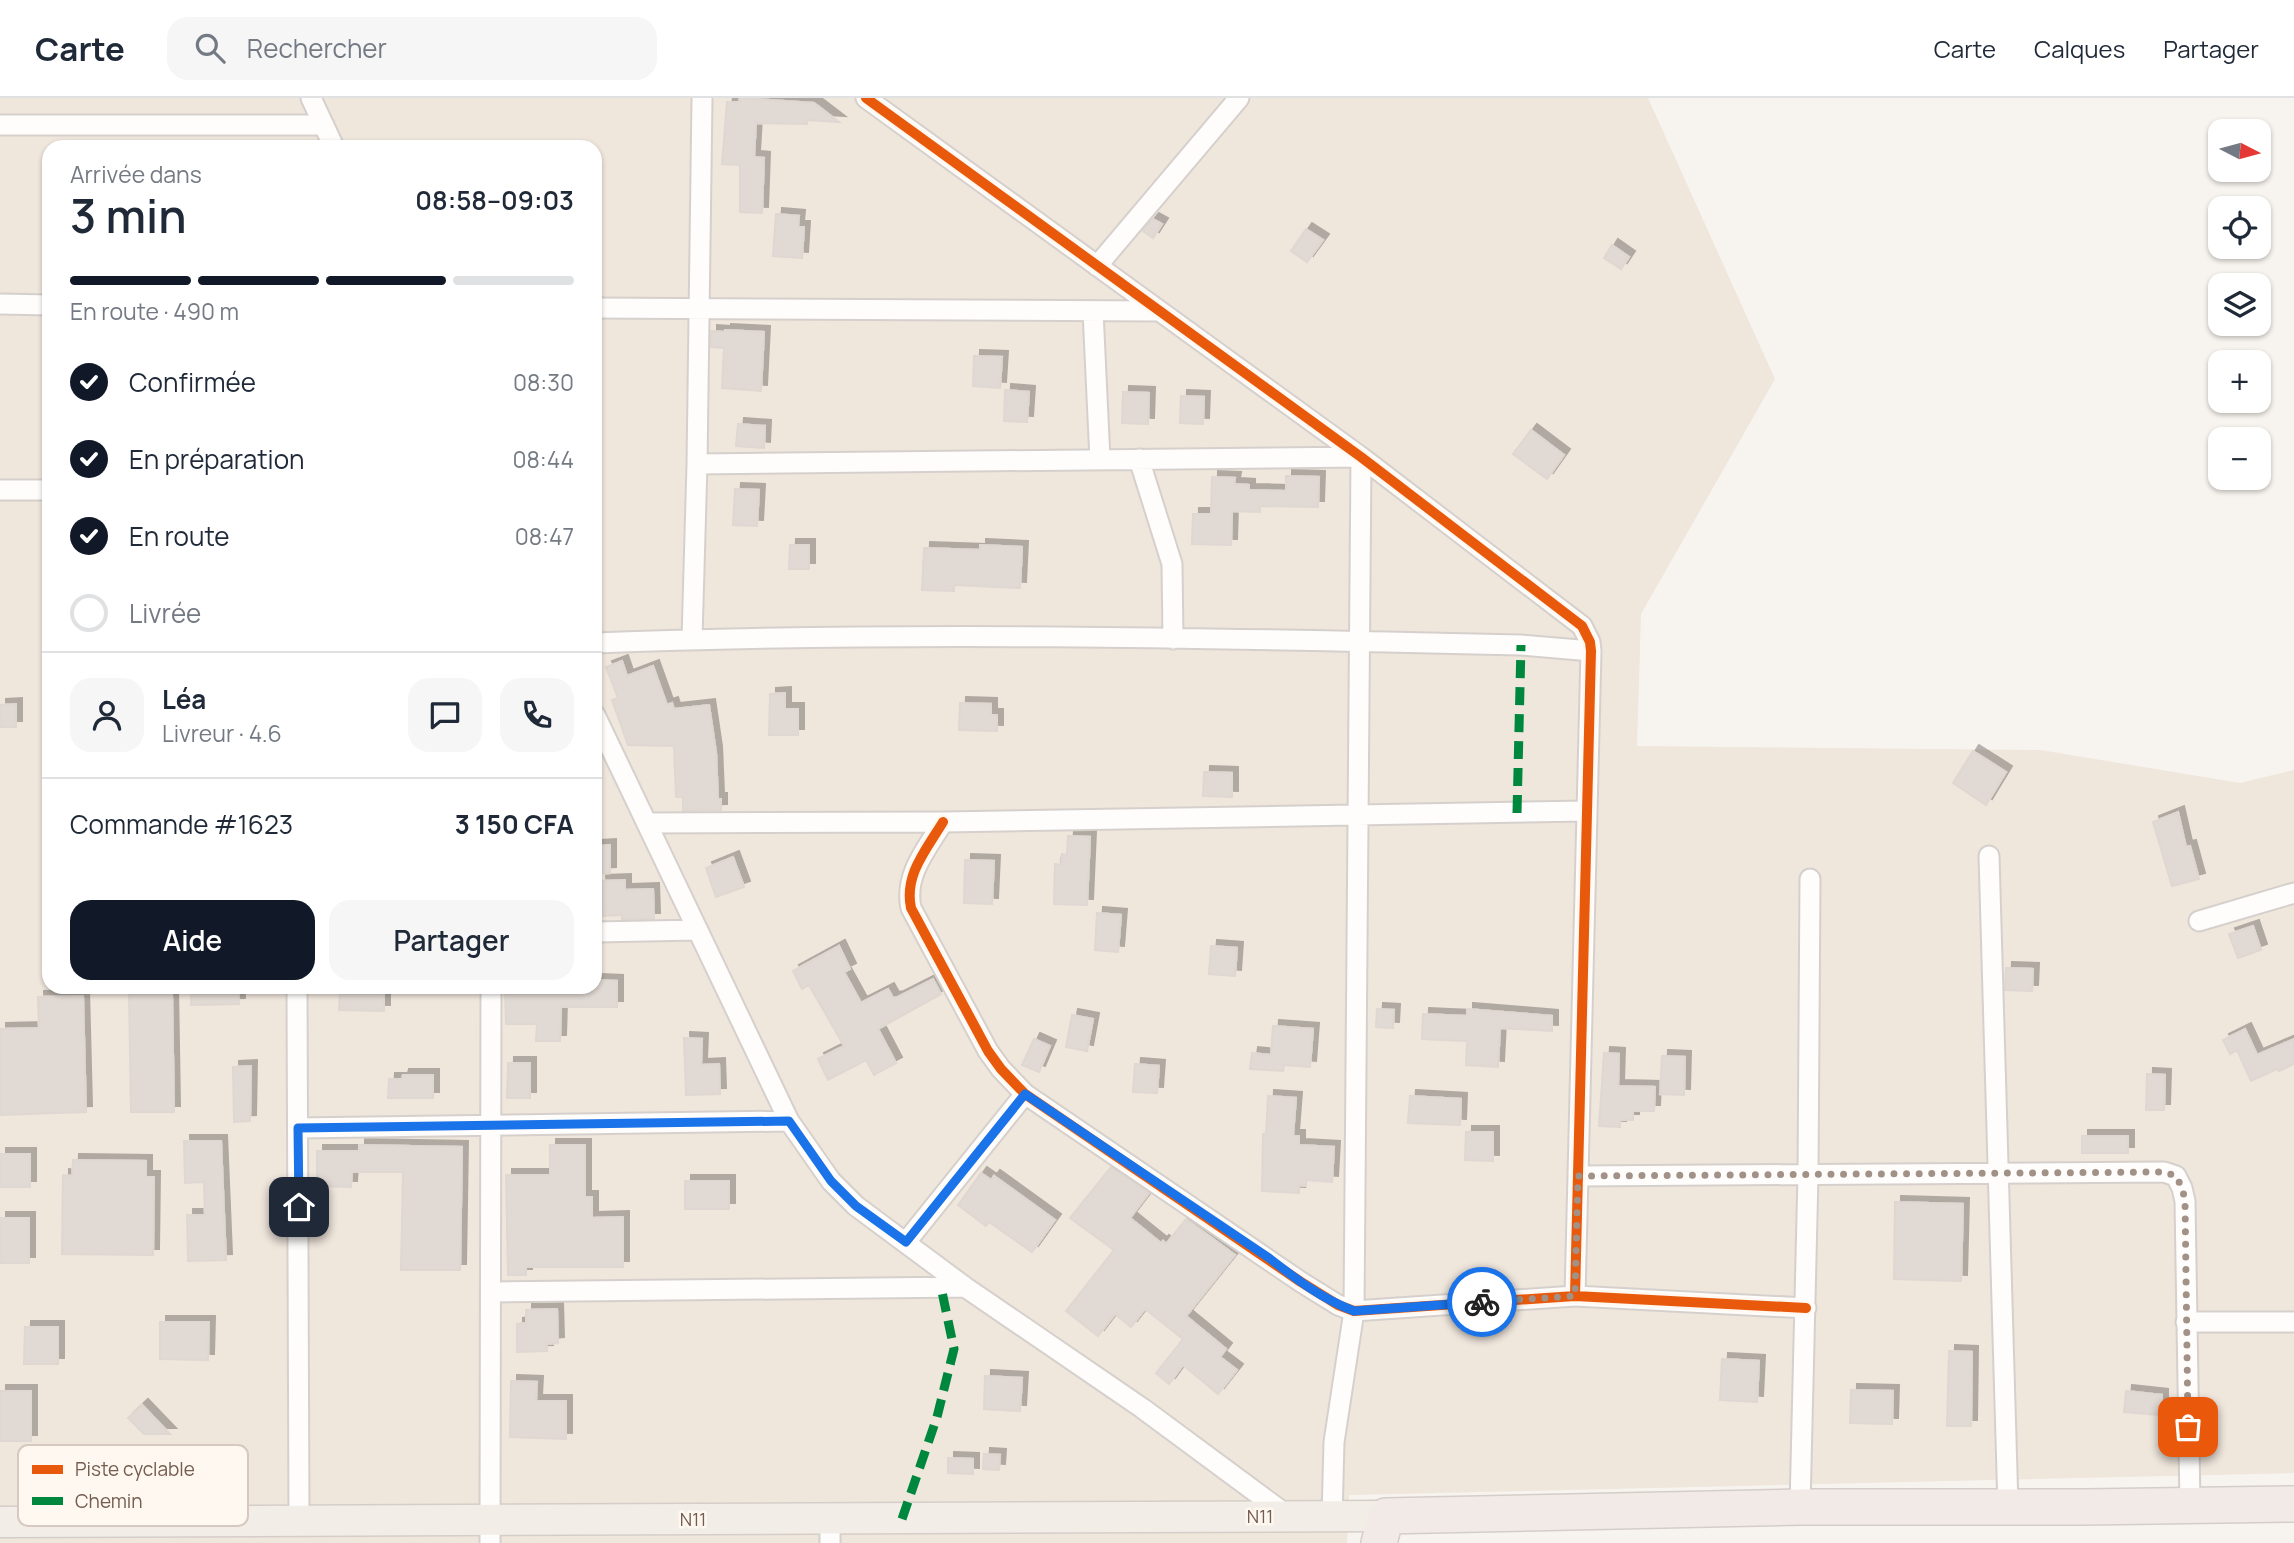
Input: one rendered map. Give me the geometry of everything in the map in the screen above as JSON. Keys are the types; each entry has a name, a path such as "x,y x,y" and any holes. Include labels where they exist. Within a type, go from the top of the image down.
{"highway":[{"path":"1383,1530 1800,1507 2294,1504"}],"main road":[{"name":"N11","path":"248,1521 299,1521 489,1531 830,1531 1332,1517 1383,1530"},
{"name":"N11","path":"0,1522 18,1522"}],"street":[{"path":"311,98 331,140"},
{"path":"692,639 702,98"},
{"path":"866,98 1362,457 1582,626 1590,642 1591,651 1575,1296"},
{"path":"1097,266 1239,98"},
{"path":"0,125 324,125"},
{"path":"0,304 42,305"},
{"path":"602,308 1159,311"},
{"path":"1093,311 1100,460"},
{"path":"697,464 1362,457"},
{"path":"1332,1517 1334,1442 1354,1311 1362,457"},
{"path":"1139,459 1172,564 1173,639"},
{"path":"0,491 42,490"},
{"path":"602,643 692,639 1025,637 1521,645 1591,651"},
{"path":"602,730 789,1121 831,1181 856,1206 965,1287 1142,1408 1289,1517"},
{"path":"647,823 943,822 1587,811"},
{"path":"943,822 911,878 908,889 911,908 1001,1069 1025,1094 1338,1305 1354,1311 1575,1296 1806,1308"},
{"path":"1989,856 2008,1507"},
{"path":"1800,1507 1806,1308 1810,879"},
{"path":"2199,921 2294,893"},
{"path":"602,932 698,930"},
{"path":"297,994 299,1521"},
{"path":"489,1531 491,994"},
{"path":"906,1242 1025,1094"},
{"path":"298,1128 789,1121"},
{"path":"1578,1176 1998,1172 2164,1172 2176,1176 2185,1200 2190,1505"},
{"path":"491,1292 965,1287"},
{"path":"2186,1322 2294,1322"}],"shaded area":[{"path":"0,98 1648,98 1775,379 1641,614 1637,746 2040,750 2240,783 2294,770 2294,1473 1349,1495 1347,1543 0,1543"}],"building":[{"path":"740,98 814,103 839,122 807,120 807,124 756,123 754,157 764,158 762,213 740,212 740,165 722,164 727,102 739,102"},
{"path":"776,214 799,216 798,227 804,227 802,258 773,256"},
{"path":"1153,219 1162,224 1153,238 1143,231"},
{"path":"1306,229 1323,240 1307,262 1291,251"},
{"path":"1612,245 1629,257 1621,269 1604,258"},
{"path":"711,331 764,332 761,391 722,388 724,348 711,347"},
{"path":"974,356 1002,357 1000,388 973,386"},
{"path":"1005,390 1029,392 1027,422 1004,421"},
{"path":"1123,392 1149,393 1148,424 1122,423"},
{"path":"1181,396 1204,397 1203,424 1180,423"},
{"path":"738,424 765,426 764,448 736,446"},
{"path":"1531,430 1564,455 1547,479 1513,454"},
{"path":"1286,476 1319,477 1318,507 1260,506 1260,512 1232,511 1231,545 1192,544 1193,514 1211,514 1212,477 1235,478 1234,484 1249,485 1249,490 1286,491"},
{"path":"735,489 759,490 757,526 733,525"},
{"path":"790,545 809,545 809,569 789,569"},
{"path":"980,545 1022,547 1020,588 954,585 954,591 922,590 924,548 980,550"},
{"path":"622,661 627,676 653,666 667,705 672,703 674,709 709,705 721,810 683,811 683,797 676,797 674,746 628,745 612,700 618,698 606,667"},
{"path":"785,693 785,709 798,709 798,735 769,735 770,694"},
{"path":"960,703 991,704 991,715 997,715 997,731 959,730"},
{"path":"16,704 16,727 0,727 0,705"},
{"path":"1973,751 2006,772 1986,805 1953,783"},
{"path":"1204,772 1232,773 1232,797 1203,796"},
{"path":"2178,812 2186,847 2190,846 2199,879 2172,886 2153,822"},
{"path":"1068,836 1090,837 1087,905 1054,904 1055,864 1061,865 1062,854 1067,855"},
{"path":"610,845 610,873 602,874 602,846"},
{"path":"733,857 744,887 716,897 706,868"},
{"path":"965,860 994,861 992,904 964,903"},
{"path":"625,880 625,890 653,889 654,919 622,919 622,915 602,916 602,881"},
{"path":"1097,913 1121,915 1118,952 1095,950"},
{"path":"2253,926 2261,950 2238,958 2229,934"},
{"path":"839,946 850,969 844,972 861,1003 888,989 893,998 898,997 933,979 941,994 878,1029 896,1063 874,1075 866,1060 828,1080 818,1059 844,1046 809,985 802,989 793,971"},
{"path":"1211,946 1237,948 1235,976 1209,974"},
{"path":"2006,968 2033,969 2032,991 2005,990"},
{"path":"602,980 617,981 617,1007 561,1007 560,1041 536,1041 537,1024 506,1024 505,994 602,994"},
{"path":"172,994 174,1112 131,1112 129,995"},
{"path":"191,994 238,994 239,1004 191,1005"},
{"path":"340,994 384,994 384,1011 339,1010"},
{"path":"83,996 86,1112 0,1115 0,1029 39,1028 38,997"},
{"path":"1377,1009 1394,1010 1393,1028 1376,1027"},
{"path":"1467,1009 1552,1016 1552,1031 1500,1028 1498,1067 1466,1065 1467,1041 1422,1039 1423,1014 1467,1016"},
{"path":"1072,1015 1093,1019 1087,1051 1066,1047"},
{"path":"1273,1026 1313,1029 1310,1067 1284,1065 1283,1071 1250,1069 1252,1053 1271,1055"},
{"path":"2245,1029 2257,1055 2294,1039 2294,1064 2251,1081 2237,1050 2230,1054 2223,1040"},
{"path":"684,1038 702,1039 701,1065 719,1064 720,1094 686,1095"},
{"path":"1034,1039 1050,1046 1039,1072 1022,1065"},
{"path":"1604,1053 1619,1054 1618,1086 1655,1087 1654,1111 1633,1111 1633,1120 1620,1120 1620,1127 1599,1126"},
{"path":"1662,1056 1685,1057 1684,1095 1660,1094"},
{"path":"508,1063 530,1063 530,1098 507,1098"},
{"path":"1135,1064 1159,1066 1157,1093 1133,1092"},
{"path":"251,1066 250,1121 234,1122 233,1067"},
{"path":"2147,1074 2165,1075 2164,1110 2146,1110"},
{"path":"403,1075 433,1075 433,1098 388,1098 389,1079 402,1079"},
{"path":"1268,1096 1296,1098 1293,1136 1299,1136 1299,1145 1334,1147 1332,1182 1306,1180 1306,1186 1299,1185 1299,1193 1262,1191 1263,1134 1266,1134"},
{"path":"1410,1096 1461,1099 1460,1125 1408,1123"},
{"path":"1466,1132 1493,1132 1493,1161 1465,1160"},
{"path":"2082,1136 2128,1136 2128,1153 2082,1153"},
{"path":"184,1141 221,1141 226,1260 188,1261 187,1215 205,1215 204,1182 185,1183"},
{"path":"359,1145 462,1147 460,1270 401,1270 403,1172 352,1172 351,1187 317,1186 317,1151 359,1151"},
{"path":"550,1145 585,1145 585,1197 592,1197 592,1218 623,1217 623,1267 526,1267 526,1275 508,1275 506,1175 550,1175"},
{"path":"0,1154 30,1154 30,1187 0,1187"},
{"path":"73,1160 146,1161 146,1177 154,1177 153,1255 62,1254 63,1175 72,1176"},
{"path":"1111,1167 1149,1193 1130,1218 1161,1243 1163,1241 1166,1244 1186,1219 1235,1255 1186,1316 1226,1349 1220,1357 1237,1370 1218,1394 1183,1365 1169,1384 1156,1373 1183,1339 1145,1309 1131,1327 1115,1314 1098,1336 1066,1311 1114,1250 1070,1218"},
{"path":"981,1173 991,1180 994,1176 1055,1220 1032,1252 989,1222 986,1226 958,1205"},
{"path":"685,1181 729,1181 729,1209 685,1209"},
{"path":"1895,1202 1963,1204 1961,1281 1894,1279"},
{"path":"0,1218 29,1218 29,1263 0,1263"},
{"path":"557,1309 558,1343 547,1344 547,1351 517,1352 517,1324 526,1323 526,1310"},
{"path":"160,1322 209,1322 208,1360 160,1359"},
{"path":"25,1327 58,1327 58,1364 24,1364"},
{"path":"1949,1351 1972,1352 1971,1426 1947,1426"},
{"path":"1722,1359 1759,1361 1757,1402 1720,1400"},
{"path":"985,1376 1022,1378 1020,1411 984,1409"},
{"path":"511,1381 537,1382 536,1401 566,1401 566,1439 510,1437"},
{"path":"1851,1390 1893,1391 1892,1424 1850,1423"},
{"path":"0,1391 31,1391 31,1441 0,1441"},
{"path":"2126,1391 2162,1395 2162,1410 2158,1410 2158,1415 2124,1412"},
{"path":"142,1405 170,1434 144,1434 128,1418"},
{"path":"984,1454 1000,1455 999,1470 983,1469"},
{"path":"948,1458 973,1459 973,1474 948,1473"}],"marked path":[{"path":"1517,813 1521,645"},
{"path":"902,1519 937,1417 954,1349 941,1287"}],"cycle path":[{"path":"866,98 1361,457 1582,626 1590,642 1591,651 1575,1296"},
{"path":"943,822 918,863 911,885 911,908 988,1051 1001,1069 1025,1094 1338,1305 1354,1311 1575,1296 1806,1308"}],"way so far":[{"path":"1482,1302 1575,1296 1578,1176 2164,1172 2176,1176 2185,1200 2188,1427"}],"route":[{"path":"299,1207 298,1128 789,1121 831,1181 856,1206 906,1242 1025,1094 1338,1305 1354,1311 1482,1302"}]}
